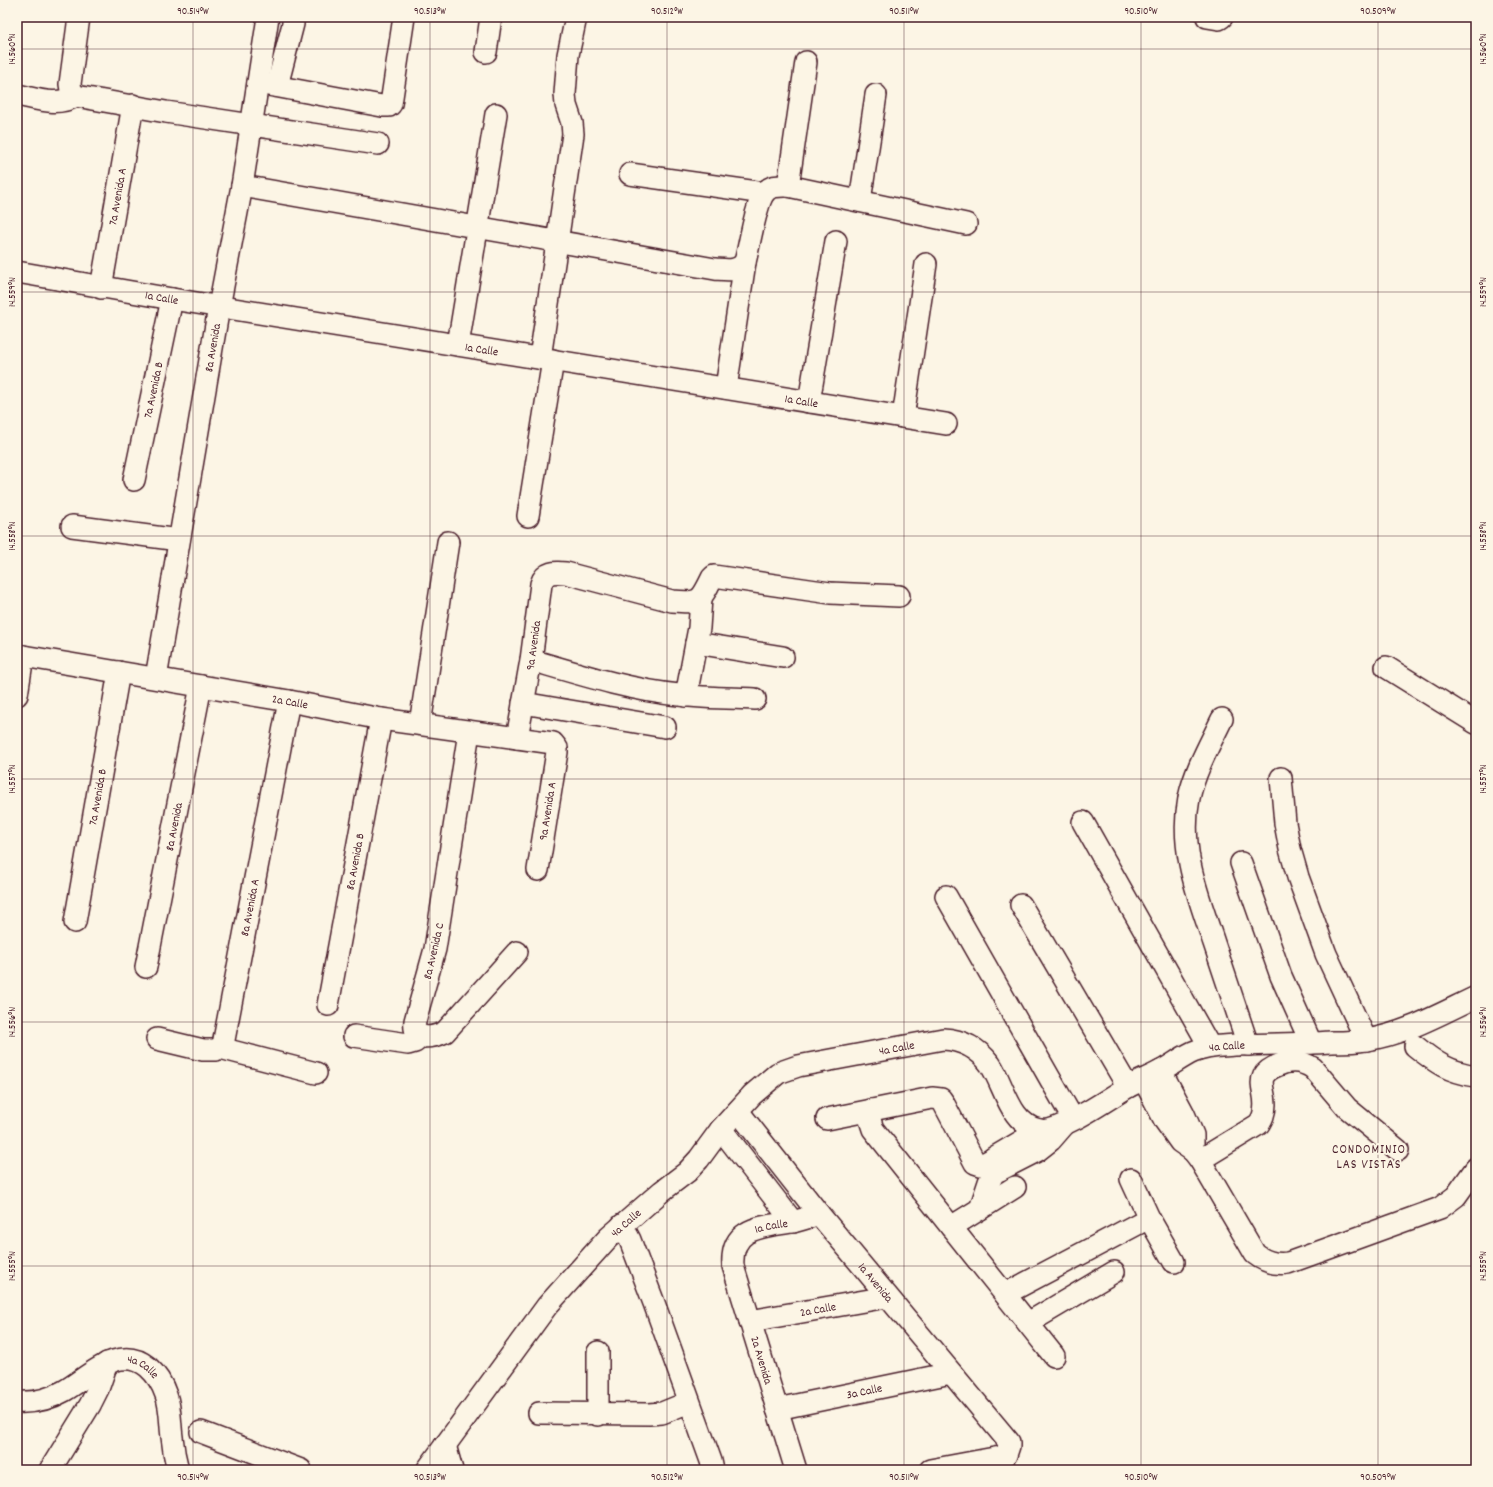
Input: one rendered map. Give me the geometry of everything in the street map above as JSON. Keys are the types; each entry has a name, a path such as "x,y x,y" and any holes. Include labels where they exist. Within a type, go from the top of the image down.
{"street":[{"path":"76,96 71,90 70,84 79,17"},
{"name":"8a Avenida","path":"156,678 219,307 252,124 268,85 268,17"},
{"path":"293,17 293,24 268,85 382,106 389,106 391,104 404,17"},
{"path":"486,52 491,17"},
{"path":"528,516 547,359 557,242 573,134 572,123 566,106 565,94 568,55 576,17"},
{"path":"1207,17 1219,19 1222,17"},
{"path":"788,186 806,62"},
{"path":"17,95 54,102 68,101 76,96 166,112 378,144"},
{"path":"860,201 876,95"},
{"name":"7a Avenida A","path":"101,288 133,105"},
{"path":"458,345 496,114"},
{"path":"630,174 764,193"},
{"path":"242,186 715,269 730,270 740,268 745,262"},
{"path":"726,388 745,262 759,205 764,193 773,187 788,186 966,224"},
{"path":"809,402 836,241"},
{"path":"903,417 926,264"},
{"name":"1a Calle","path":"17,272 101,288 946,424"},
{"name":"7a Avenida B","path":"134,480 172,299"},
{"path":"72,526 179,540"},
{"path":"420,724 448,542"},
{"name":"9a Avenida","path":"517,738 531,660 542,579 550,573 566,573 672,601 696,602 701,598"},
{"path":"686,696 701,616 701,598 714,576 830,593 899,596"},
{"path":"696,643 783,657"},
{"path":"17,695 20,655"},
{"name":"2a Calle","path":"20,655 289,701 381,719 553,743 556,748 556,752"},
{"path":"531,660 585,676 686,696 755,699"},
{"path":"1386,667 1476,723"},
{"name":"7a Avenida B","path":"75,922 119,672"},
{"name":"8a Avenida","path":"146,966 201,686"},
{"name":"8a Avenida A","path":"220,1048 224,1040 289,701"},
{"path":"523,703 665,727"},
{"name":"8a Avenida B","path":"328,1005 381,719"},
{"path":"1222,719 1193,782 1189,799 1187,850 1196,887 1248,1045"},
{"name":"8a Avenida C","path":"422,1036 415,1030 415,1020 435,950 469,732"},
{"name":"9a Avenida A","path":"538,870 556,752"},
{"path":"1281,778 1285,823 1290,849 1298,877 1326,954 1366,1040"},
{"path":"1083,822 1210,1047"},
{"path":"1241,863 1281,976 1311,1043"},
{"path":"827,1119 932,1098 940,1099 975,1163 981,1165 996,1164 1036,1150 1051,1140 1069,1122 946,896"},
{"path":"1021,905 1144,1079 1167,1103 1180,1143 1196,1155 1255,1254 1262,1260 1279,1264 1288,1263 1440,1208 1456,1196 1476,1168"},
{"path":"354,1036 408,1044 415,1042 422,1036 432,1037 445,1032 517,952"},
{"name":"4a Calle","path":"427,1470 548,1306 603,1244 622,1226 687,1172 699,1159 721,1129 752,1095 778,1073 798,1066 943,1039 955,1040 966,1044 977,1051 990,1064 1019,1119 1040,1130 1050,1130 1069,1122 1192,1052 1210,1047 1366,1040 1411,1028 1476,997"},
{"path":"157,1039 203,1050 211,1051 220,1048 316,1073"},
{"path":"1415,1046 1442,1066 1456,1072 1476,1076"},
{"path":"1196,1155 1259,1124 1263,1115 1264,1106 1262,1086 1264,1075 1269,1069 1289,1062 1299,1061 1313,1068 1347,1108 1398,1150"},
{"path":"871,1110 870,1120 873,1129 1054,1356"},
{"name":"1a Avenida","path":"738,1111 887,1297 1006,1438 1009,1446 1006,1455 930,1470"},
{"path":"721,1129 793,1222"},
{"path":"980,1209 996,1164 1040,1130"},
{"path":"1131,1179 1149,1218 1174,1262"},
{"path":"951,1227 1015,1188"},
{"name":"1a Calle","path":"733,1250 748,1231 762,1226 793,1222 819,1214"},
{"path":"1005,1294 1149,1218"},
{"path":"622,1226 630,1240 654,1303 713,1470"},
{"name":"2a Avenida","path":"733,1250 733,1266 796,1470"},
{"path":"1028,1323 1114,1272"},
{"name":"2a Calle","path":"750,1321 887,1297"},
{"path":"598,1352 598,1415"},
{"name":"4a Calle","path":"17,1402 31,1401 54,1396 88,1374 118,1359 131,1360 144,1364 157,1375 167,1395 178,1470"},
{"path":"50,1470 90,1405 98,1389 107,1364"},
{"name":"3a Calle","path":"777,1409 951,1373"},
{"path":"539,1413 598,1415 662,1413 689,1402"},
{"path":"201,1432 301,1470"},
{"path":"445,1446 452,1470"}],"district":[{"name":"CONDOMINIO LAS VISTAS","path":"1369,1156"}]}
